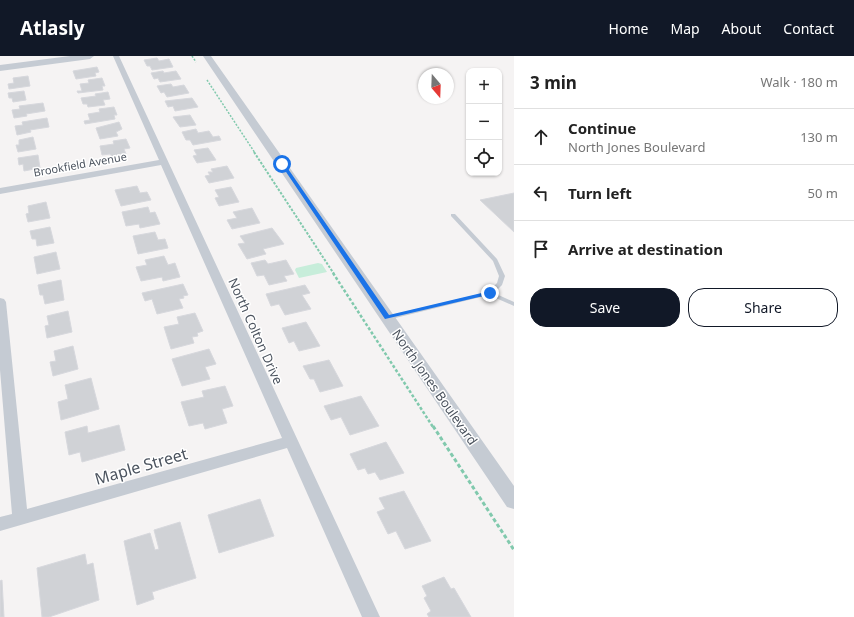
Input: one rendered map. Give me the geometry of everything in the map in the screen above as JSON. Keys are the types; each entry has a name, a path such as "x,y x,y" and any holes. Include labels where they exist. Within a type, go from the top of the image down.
{"street":[{"path":"0,68 90,56"},
{"name":"North Colton Drive","path":"116,56 371,617"},
{"name":"North Jones Boulevard","path":"202,59 387,318 514,501"},
{"name":"Brookfield Avenue","path":"0,191 164,162"},
{"path":"0,302 20,519"},
{"name":"Maple Street","path":"0,524 291,441"}],"lane":[{"path":"387,318 490,293 500,284 502,276 496,260 453,215"},
{"path":"490,293 514,304"}],"path":[{"path":"192,56 202,59"},
{"path":"204,75 514,550"}],"green space":[{"path":"318,263 322,264 327,272 299,278 295,270 296,268"}],"building":[{"path":"157,58 159,61 169,59 173,67 152,70 150,66 147,66 144,60"},
{"path":"97,67 99,72 95,73 96,76 76,79 73,71"},
{"path":"163,71 164,73 176,71 181,79 160,82 158,78 154,79 151,73"},
{"path":"28,76 30,86 9,89 8,84 14,83 13,78"},
{"path":"102,78 105,86 102,86 103,90 78,93 77,91 82,91 80,84 89,83 88,80"},
{"path":"171,84 173,87 184,85 189,93 167,97 164,92 161,93 157,86"},
{"path":"24,91 26,100 13,102 12,98 9,98 8,93"},
{"path":"108,92 110,99 103,100 105,105 88,107 87,104 83,104 81,98 96,96 95,94"},
{"path":"192,98 198,107 175,111 173,106 168,107 165,101"},
{"path":"43,103 45,111 26,114 27,116 14,118 12,110 20,109 19,106"},
{"path":"114,107 117,115 114,115 115,119 85,124 84,121 90,120 88,114 100,112 99,109"},
{"path":"190,115 196,125 180,127 173,117"},
{"path":"47,118 49,127 30,130 31,132 17,135 15,126 23,125 22,122"},
{"path":"119,122 122,129 116,132 118,136 100,139 96,128"},
{"path":"196,129 198,133 209,131 213,137 219,136 221,140 193,145 190,140 186,140 182,132"},
{"path":"33,137 36,149 18,152 16,145 19,145 19,140"},
{"path":"126,139 130,148 124,149 126,154 112,157 110,154 102,155 100,146 114,144 113,141"},
{"path":"208,148 216,160 197,163 193,156 197,155 194,150"},
{"path":"38,155 40,168 24,171 23,164 19,165 18,158"},
{"path":"227,166 234,178 209,183 205,176 210,175 208,172 213,172 211,169"},
{"path":"137,186 140,193 147,192 151,200 121,206 115,190"},
{"path":"231,187 239,202 219,206 215,198 219,197 215,190"},
{"path":"514,193 514,232 480,200"},
{"path":"46,202 50,218 28,222 26,214 29,213 28,206"},
{"path":"148,207 150,213 155,212 160,224 140,228 139,224 126,226 122,212"},
{"path":"252,208 260,223 232,229 227,220 237,218 233,212"},
{"path":"50,227 54,243 37,246 36,239 32,239 30,231"},
{"path":"272,228 284,244 263,249 266,254 247,259 238,244 245,243 240,236"},
{"path":"155,232 158,240 165,239 168,248 138,254 133,236"},
{"path":"56,252 60,269 37,274 34,257"},
{"path":"164,256 168,265 175,263 180,277 163,281 162,277 141,281 136,267 147,265 145,260"},
{"path":"265,260 268,264 286,260 294,274 284,276 287,281 269,285 264,275 257,276 251,263"},
{"path":"61,280 64,300 45,304 43,295 40,295 38,285"},
{"path":"183,284 188,295 179,299 183,308 157,314 152,299 145,301 142,293"},
{"path":"305,285 310,293 302,295 311,309 285,315 279,304 271,306 266,294"},
{"path":"68,311 72,332 47,338 45,326 49,325 47,316"},
{"path":"195,313 203,331 197,333 198,336 192,337 194,343 171,349 164,327 179,324 177,317"},
{"path":"306,322 320,346 299,351 294,341 289,343 282,328"},
{"path":"73,346 78,369 53,376 50,362 56,361 54,351"},
{"path":"209,349 216,364 205,367 210,379 182,386 172,359"},
{"path":"329,360 343,386 320,392 314,379 310,379 303,366"},
{"path":"91,378 99,409 61,420 58,402 68,399 65,385"},
{"path":"225,386 233,406 222,409 227,423 205,429 203,423 189,426 181,402 204,397 202,391"},
{"path":"361,396 379,426 350,435 341,417 331,420 324,406"},
{"path":"119,425 125,450 82,462 80,452 69,455 65,432 87,426 88,433"},
{"path":"386,442 404,473 380,480 375,472 368,474 365,468 358,470 350,454"},
{"path":"404,491 431,541 405,549 396,531 388,534 377,512 385,509 379,498"},
{"path":"260,499 274,536 219,553 208,515"},
{"path":"180,522 196,578 152,592 154,599 137,605 124,541 150,533 155,550 159,549 154,530"},
{"path":"85,554 87,565 93,563 99,600 49,617 42,617 37,568"},
{"path":"444,577 451,589 454,588 471,617 429,617 427,614 431,611 424,598 427,596 422,586"},
{"path":"2,580 4,617 0,617 0,581"}],"route":[{"path":"282,164 387,318 490,293"}]}
